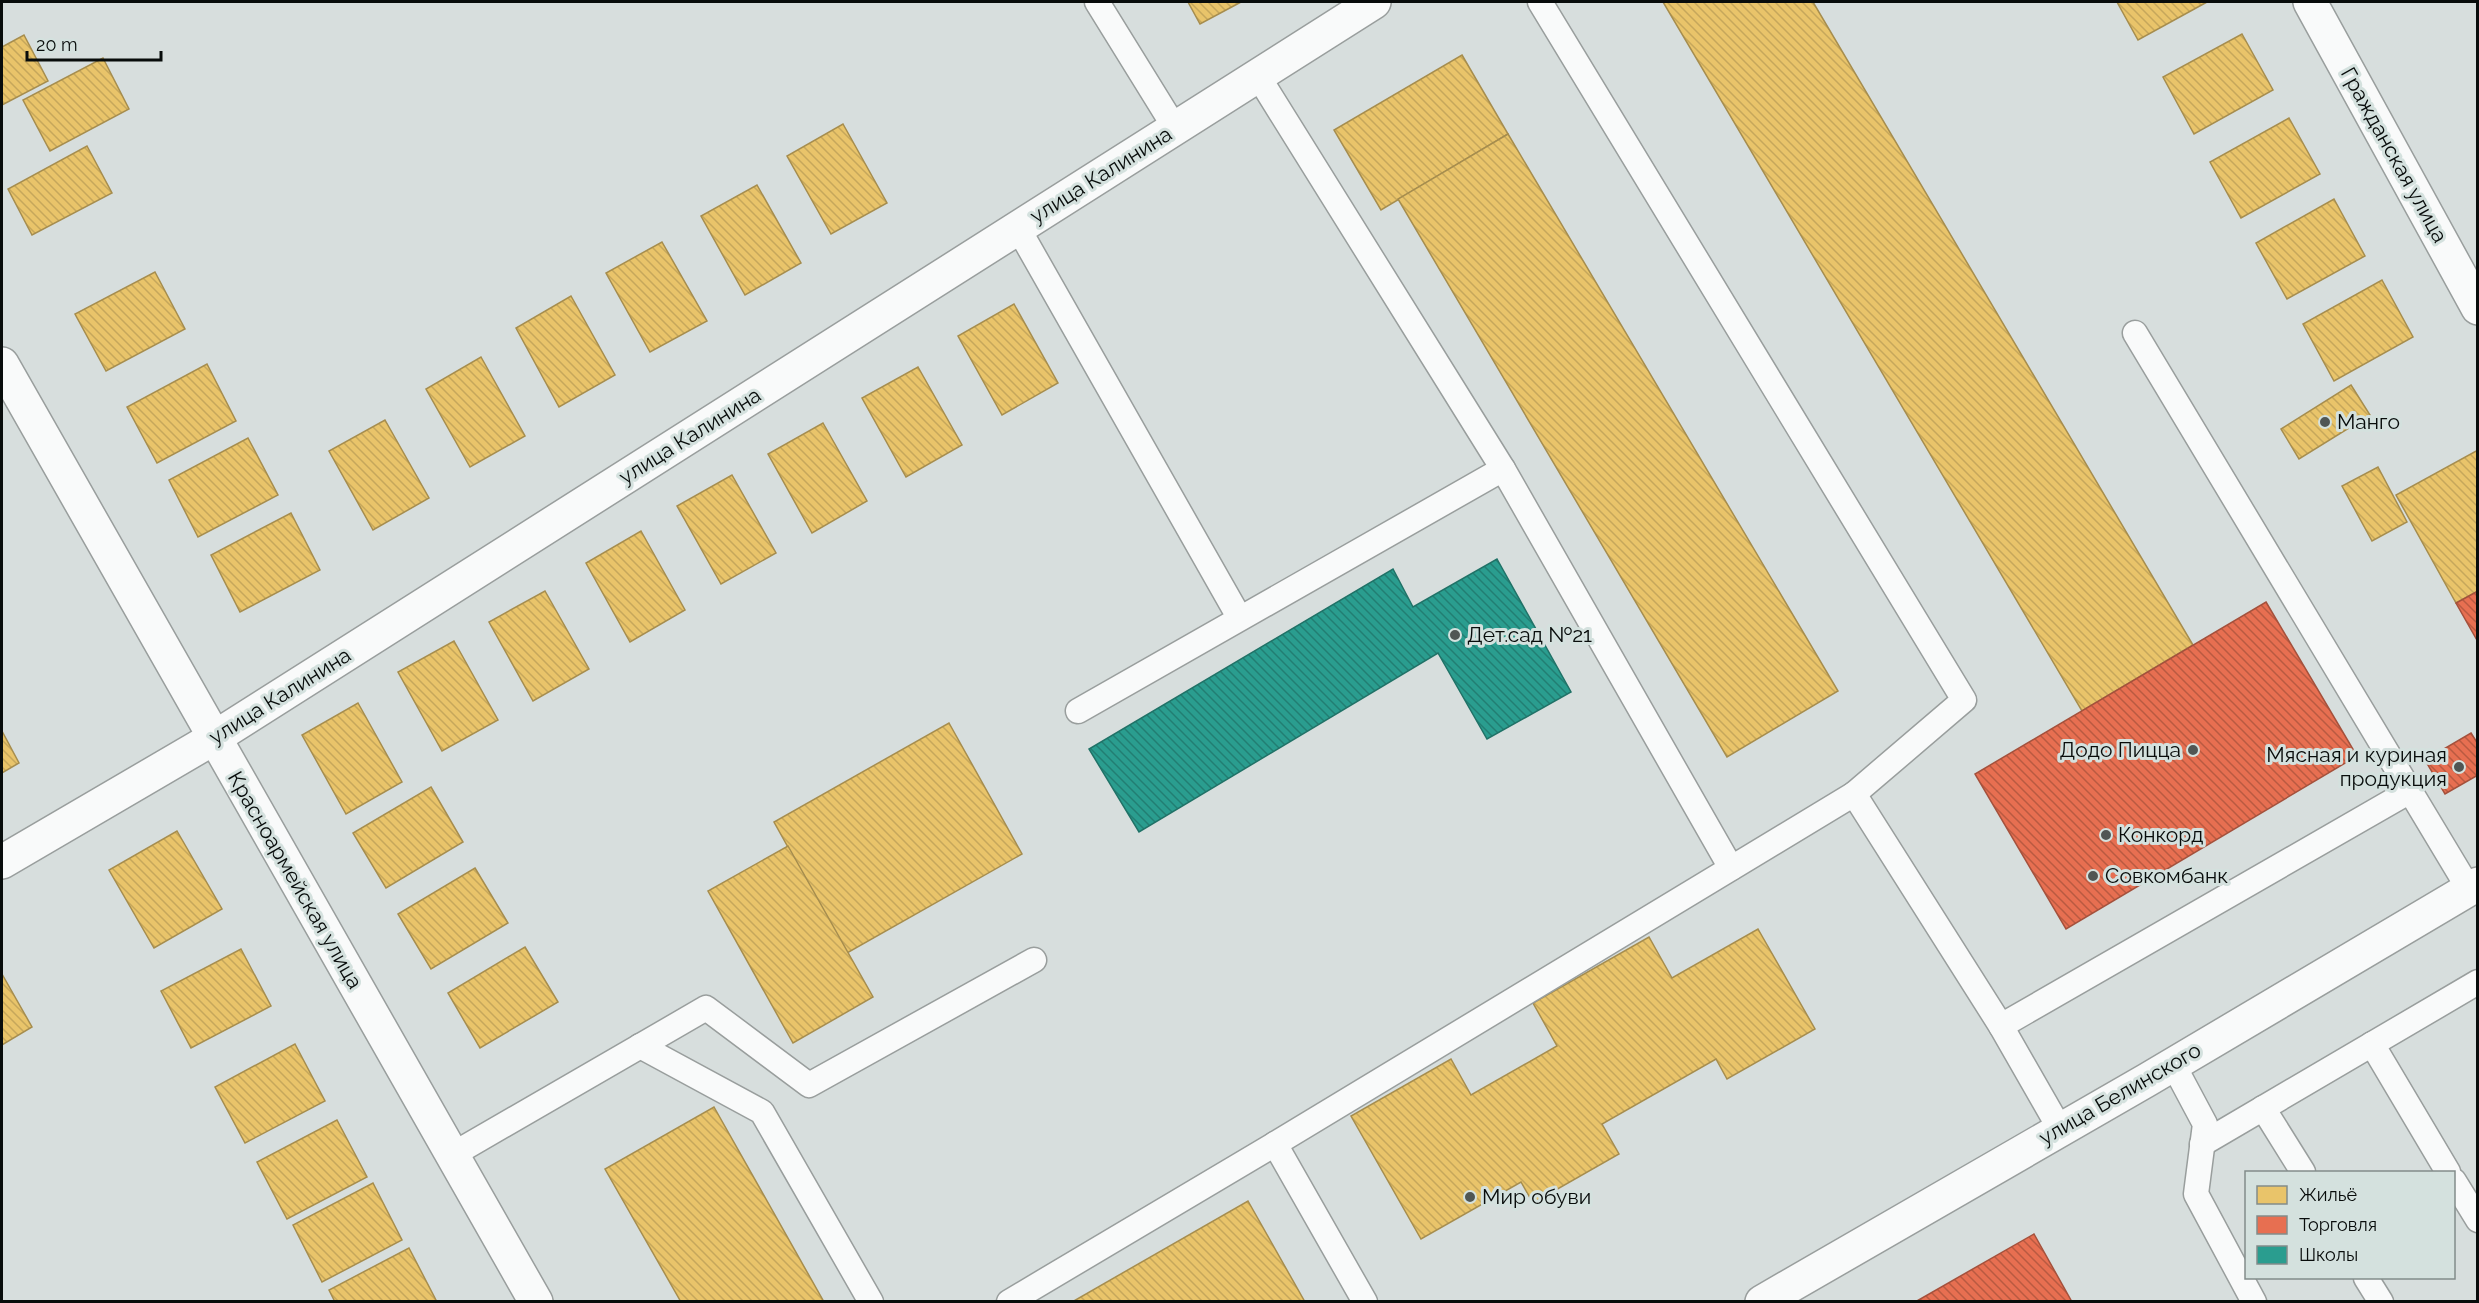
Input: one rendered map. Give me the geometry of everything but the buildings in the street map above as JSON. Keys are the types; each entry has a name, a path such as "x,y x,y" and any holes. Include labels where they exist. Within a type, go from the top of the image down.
{"street":[{"name":"улица Калинина","path":"2,862 214,738 1374,2"},
{"name":"Гражданская улица","path":"2310,2 2478,308"},
{"name":"Красноармейская улица","path":"2,364 536,1302"},
{"name":"улица Белинского","path":"1762,1302 2473,887"}],"lane":[{"path":"1097,2 1175,128"},
{"path":"1009,1302 1854,794 1964,700 1540,2"},
{"path":"1258,76 1503,469 1731,868"},
{"path":"1018,228 1239,617"},
{"path":"2135,333 2410,791 2473,887"},
{"path":"1078,711 1239,617 1503,469"},
{"path":"2001,1026 2410,791"},
{"path":"1854,794 2001,1026 2060,1129"},
{"path":"452,1155 706,1008 809,1085 1034,960"},
{"path":"2202,1144 2478,982"},
{"path":"2372,1044 2447,1171"},
{"path":"640,1046 762,1112 871,1302"},
{"path":"2173,1064 2205,1124 2196,1194 2254,1302"},
{"path":"2263,1108 2302,1171"},
{"path":"1275,1144 1365,1302"},
{"path":"2455,1183 2478,1220"},
{"path":"2367,1279 2381,1302"}],"place":[{"name":"Манго","path":"2325,422"},
{"name":"Дет.сад №21","path":"1455,635"},
{"name":"Додо Пицца","path":"2193,750"},
{"name":"Мясная и куриная продукция","path":"2459,767"},
{"name":"Конкорд","path":"2106,835"},
{"name":"Совкомбанк","path":"2093,876"},
{"name":"Мир обуви","path":"1470,1197"}]}
